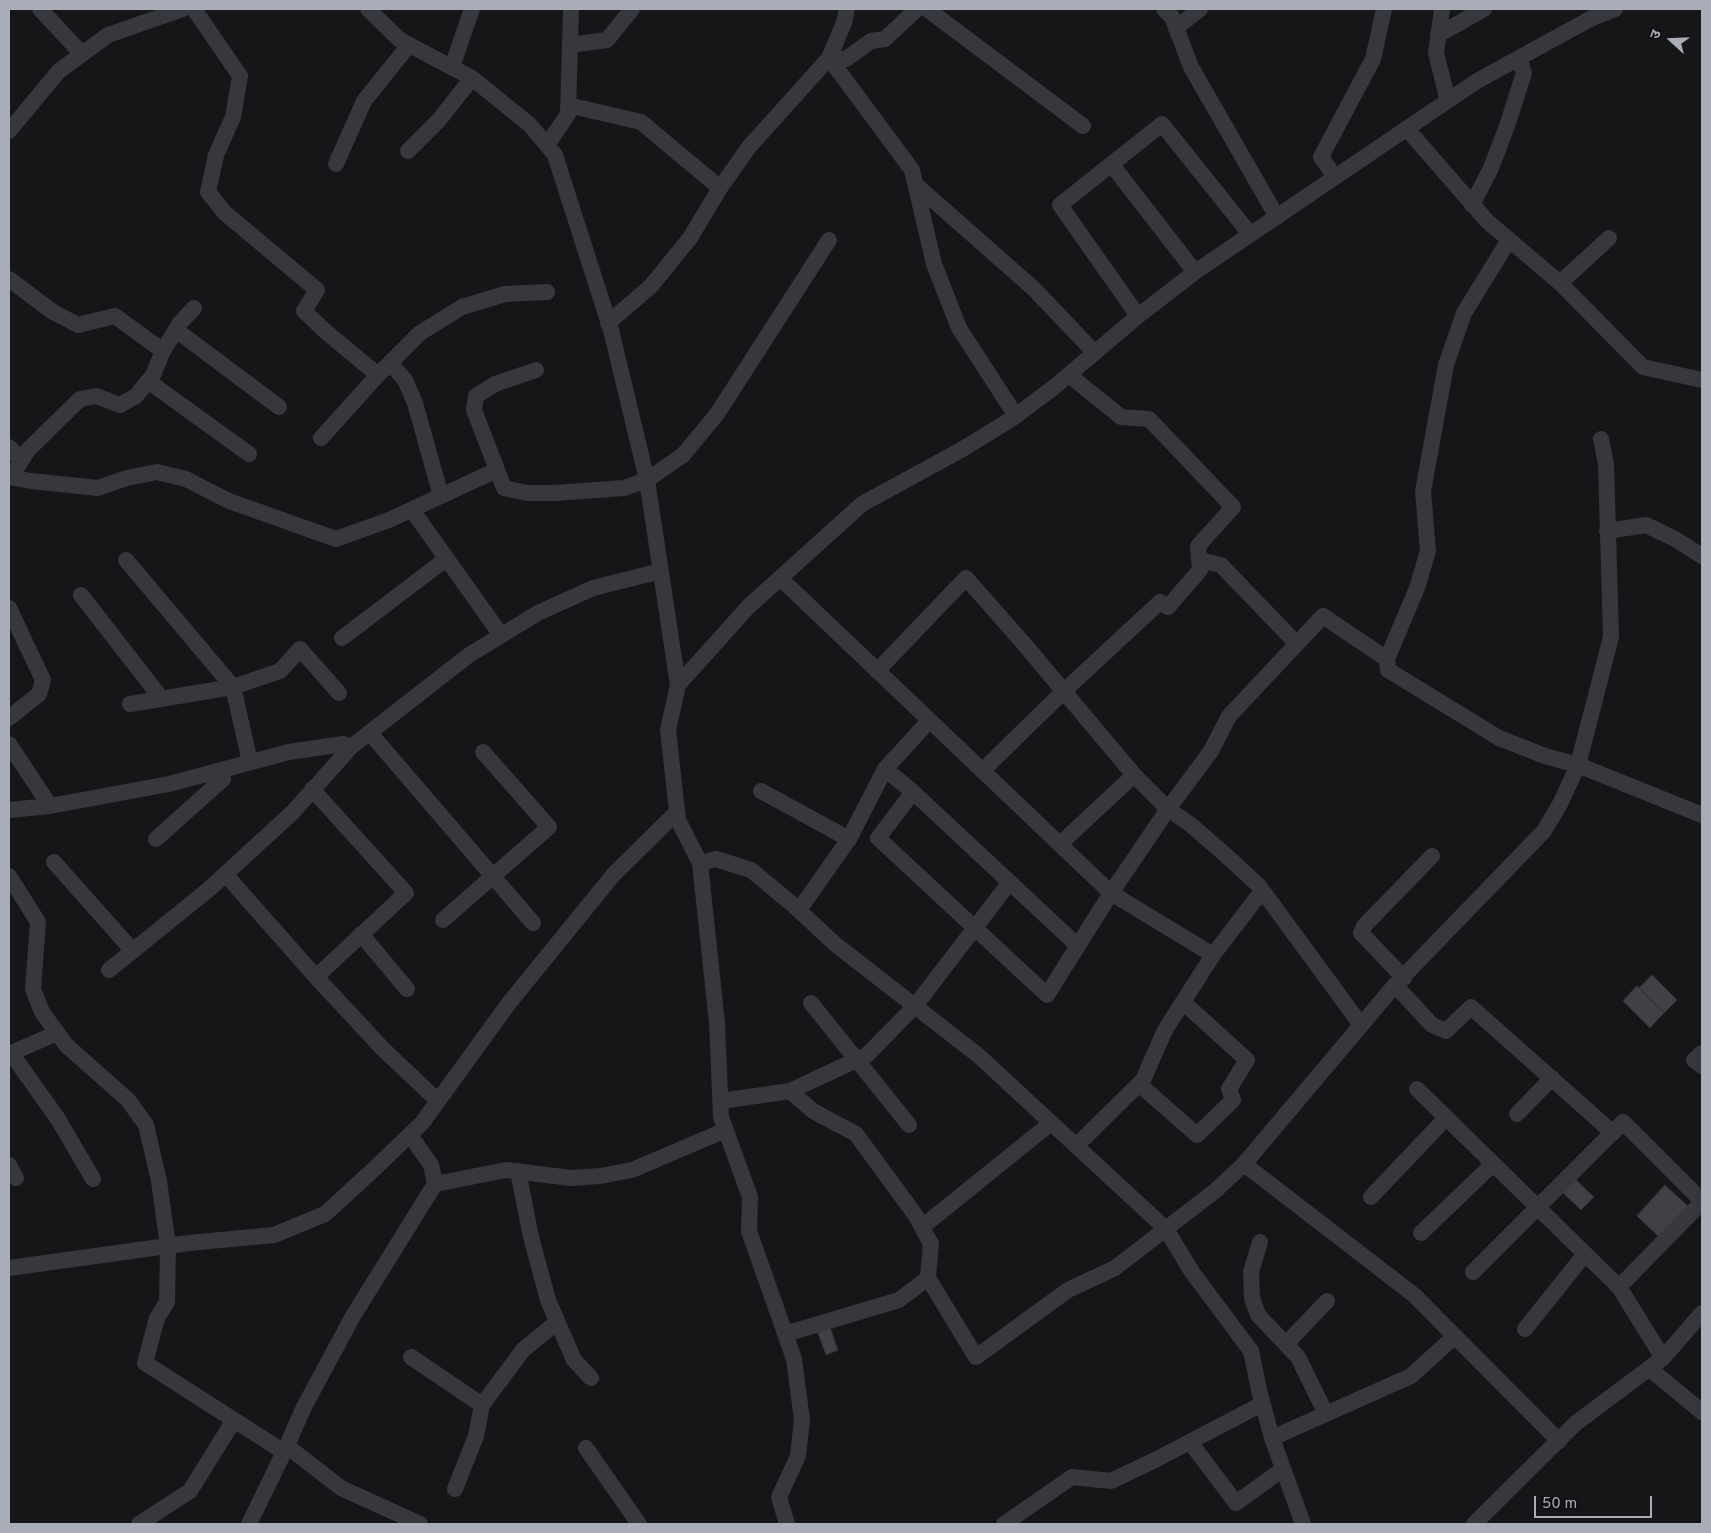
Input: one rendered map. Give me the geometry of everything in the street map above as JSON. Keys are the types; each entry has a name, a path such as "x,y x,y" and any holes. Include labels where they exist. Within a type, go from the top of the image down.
{"street":[{"path":"40,9 82,54"},
{"path":"9,131 59,71 108,35 158,13 183,9"},
{"path":"194,9 240,76 233,116 216,155 208,192 225,213 317,290 304,312 378,375"},
{"path":"368,9 400,40 472,78 530,125 555,155 608,323 647,480 678,685 668,730 678,820 700,862 717,1023 721,1117 750,1197 749,1230 794,1359 802,1420 798,1456 779,1497 787,1524"},
{"path":"452,67 472,9"},
{"path":"547,145 568,114 571,9"},
{"path":"570,45 607,40 632,9"},
{"path":"608,323 651,286 690,238 720,188 749,147 829,58 844,23 847,9"},
{"path":"829,58 846,59 871,41 885,39 917,9"},
{"path":"927,9 1083,126"},
{"path":"1164,9 1172,17 1191,67 1277,217"},
{"path":"1176,28 1200,9"},
{"path":"1335,178 1321,157 1374,59 1384,9"},
{"path":"1442,9 1436,53 1448,101"},
{"path":"1438,35 1484,9"},
{"path":"678,685 748,607 862,504 961,450 1016,416 1195,272 1476,81 1590,19 1615,9"},
{"path":"336,164 364,100 410,45"},
{"path":"829,58 912,170 934,264 959,328 1016,416"},
{"path":"1472,205 1491,168 1524,73 1519,58"},
{"path":"408,151 439,120 472,78"},
{"path":"568,105 641,122 720,188"},
{"path":"1138,316 1060,205 1162,124 1250,234"},
{"path":"1407,129 1487,221 1560,283 1643,367 1702,380"},
{"path":"1112,164 1195,272"},
{"path":"916,185 1033,288 1095,353"},
{"path":"1560,283 1608,238"},
{"path":"536,370 495,384 476,396 474,410 504,488 526,493 555,493 624,488 647,480 683,455 717,414 829,240"},
{"path":"1509,240 1464,313 1446,365 1423,491 1428,550 1417,588 1387,659 1388,670 1499,738 1546,756 1578,765 1702,815"},
{"path":"9,279 53,312 78,325 115,316 163,351"},
{"path":"321,438 378,375 420,333 462,307 505,294 547,292"},
{"path":"194,308 176,330 163,351 153,375 136,396 120,405 96,396 80,399 28,450 10,477 98,488 127,478 157,472 186,479 229,501 336,539 412,510 497,470"},
{"path":"176,330 279,407"},
{"path":"390,363 405,380 415,403 441,496"},
{"path":"982,771 1064,691 1160,602 1168,607 1200,570 1198,546 1233,507 1149,419 1121,417 1069,374"},
{"path":"148,380 249,454"},
{"path":"790,1091 813,1111 856,1134 916,1216 932,1244 928,1278 976,1357 1068,1290 1115,1268 1215,1191 1244,1164 1361,1025 1426,953 1544,831 1560,804 1578,765 1611,637 1606,464 1601,439"},
{"path":"9,447 21,460"},
{"path":"412,510 501,635"},
{"path":"1607,531 1646,525 1675,539 1702,556"},
{"path":"342,638 446,559"},
{"path":"126,560 233,687 250,762"},
{"path":"1199,560 1221,565 1297,644"},
{"path":"109,970 208,890 293,812 352,747 469,655 538,613 593,588 661,571"},
{"path":"780,578 1111,892 1213,955"},
{"path":"877,671 966,578 1134,775 1168,809 1191,825 1229,858 1262,891 1361,1025"},
{"path":"81,595 161,698"},
{"path":"9,610 43,680 39,694 9,717"},
{"path":"913,792 878,838 1047,995 1111,892 1211,750 1229,716 1324,616 1387,659"},
{"path":"130,704 233,687 280,671 300,649 339,693"},
{"path":"799,910 849,839 885,769 929,721"},
{"path":"370,733 533,923"},
{"path":"9,744 50,806"},
{"path":"9,810 50,806 169,784 298,750 343,744 352,747"},
{"path":"443,920 550,827 483,752"},
{"path":"885,769 913,792 1078,946"},
{"path":"156,839 224,779 222,770"},
{"path":"1060,844 1134,775"},
{"path":"312,789 406,892 316,977"},
{"path":"761,791 849,839"},
{"path":"9,1268 168,1246 274,1235 325,1214 422,1122 509,1003 614,874 677,812"},
{"path":"1432,856 1364,926 1361,933 1432,1025 1446,1031 1471,1007 1613,1133"},
{"path":"700,862 716,859 751,870 799,910 835,944 979,1056 1166,1230 1192,1272 1251,1350 1262,1404 1272,1438 1303,1524"},
{"path":"54,862 133,951"},
{"path":"225,874 383,1049 438,1101"},
{"path":"9,876 38,922 33,989 42,1012 66,1045 128,1100 146,1125 159,1181 168,1246 167,1302 157,1318 145,1363 234,1420 286,1449 341,1488 420,1524"},
{"path":"721,1101 790,1091 867,1055 915,1006 1010,882"},
{"path":"1076,1146 1143,1080 1165,1030 1213,955 1262,891"},
{"path":"361,934 407,989"},
{"path":"1139,1084 1197,1135 1233,1100 1229,1090 1247,1060 1183,1002"},
{"path":"811,1003 910,1125"},
{"path":"57,1033 10,1053 58,1119 93,1179"},
{"path":"1702,1053 1694,1060 1702,1066"},
{"path":"1517,1114 1552,1078"},
{"path":"1417,1089 1619,1287 1663,1358"},
{"path":"1371,1197 1446,1118"},
{"path":"1473,1272 1623,1122 1702,1202 1619,1287"},
{"path":"922,1227 1051,1123"},
{"path":"435,1184 506,1170 571,1178 600,1176 632,1170 726,1130"},
{"path":"249,1524 286,1449 304,1407 353,1316 435,1184 431,1165 410,1135"},
{"path":"1244,1164 1414,1295 1558,1441"},
{"path":"1421,1233 1493,1164"},
{"path":"518,1171 548,1300 574,1360 591,1378"},
{"path":"1260,1242 1251,1272 1252,1298 1258,1315 1298,1358 1326,1414"},
{"path":"1525,1329 1586,1254"},
{"path":"786,1334 899,1300 928,1278"},
{"path":"1286,1344 1327,1301"},
{"path":"1474,1524 1576,1423 1663,1358 1702,1313"},
{"path":"455,1488 476,1436 482,1405 523,1350 557,1322"},
{"path":"1272,1438 1411,1376 1455,1336"},
{"path":"411,1357 482,1405"},
{"path":"1650,1369 1702,1412"},
{"path":"1004,1524 1072,1477 1111,1481 1262,1404"},
{"path":"139,1524 190,1491 234,1420"},
{"path":"1190,1442 1236,1503 1283,1469"},
{"path":"586,1448 639,1524"}],"building":[{"path":"1652,975 1677,1000 1664,1013 1639,988"},
{"path":"1637,986 1664,1013 1650,1028 1623,1001"},
{"path":"1576,1180 1594,1197 1581,1210 1563,1193"},
{"path":"1665,1185 1690,1208 1661,1239 1637,1216"},
{"path":"829,1324 838,1350 826,1355 816,1328"}]}
